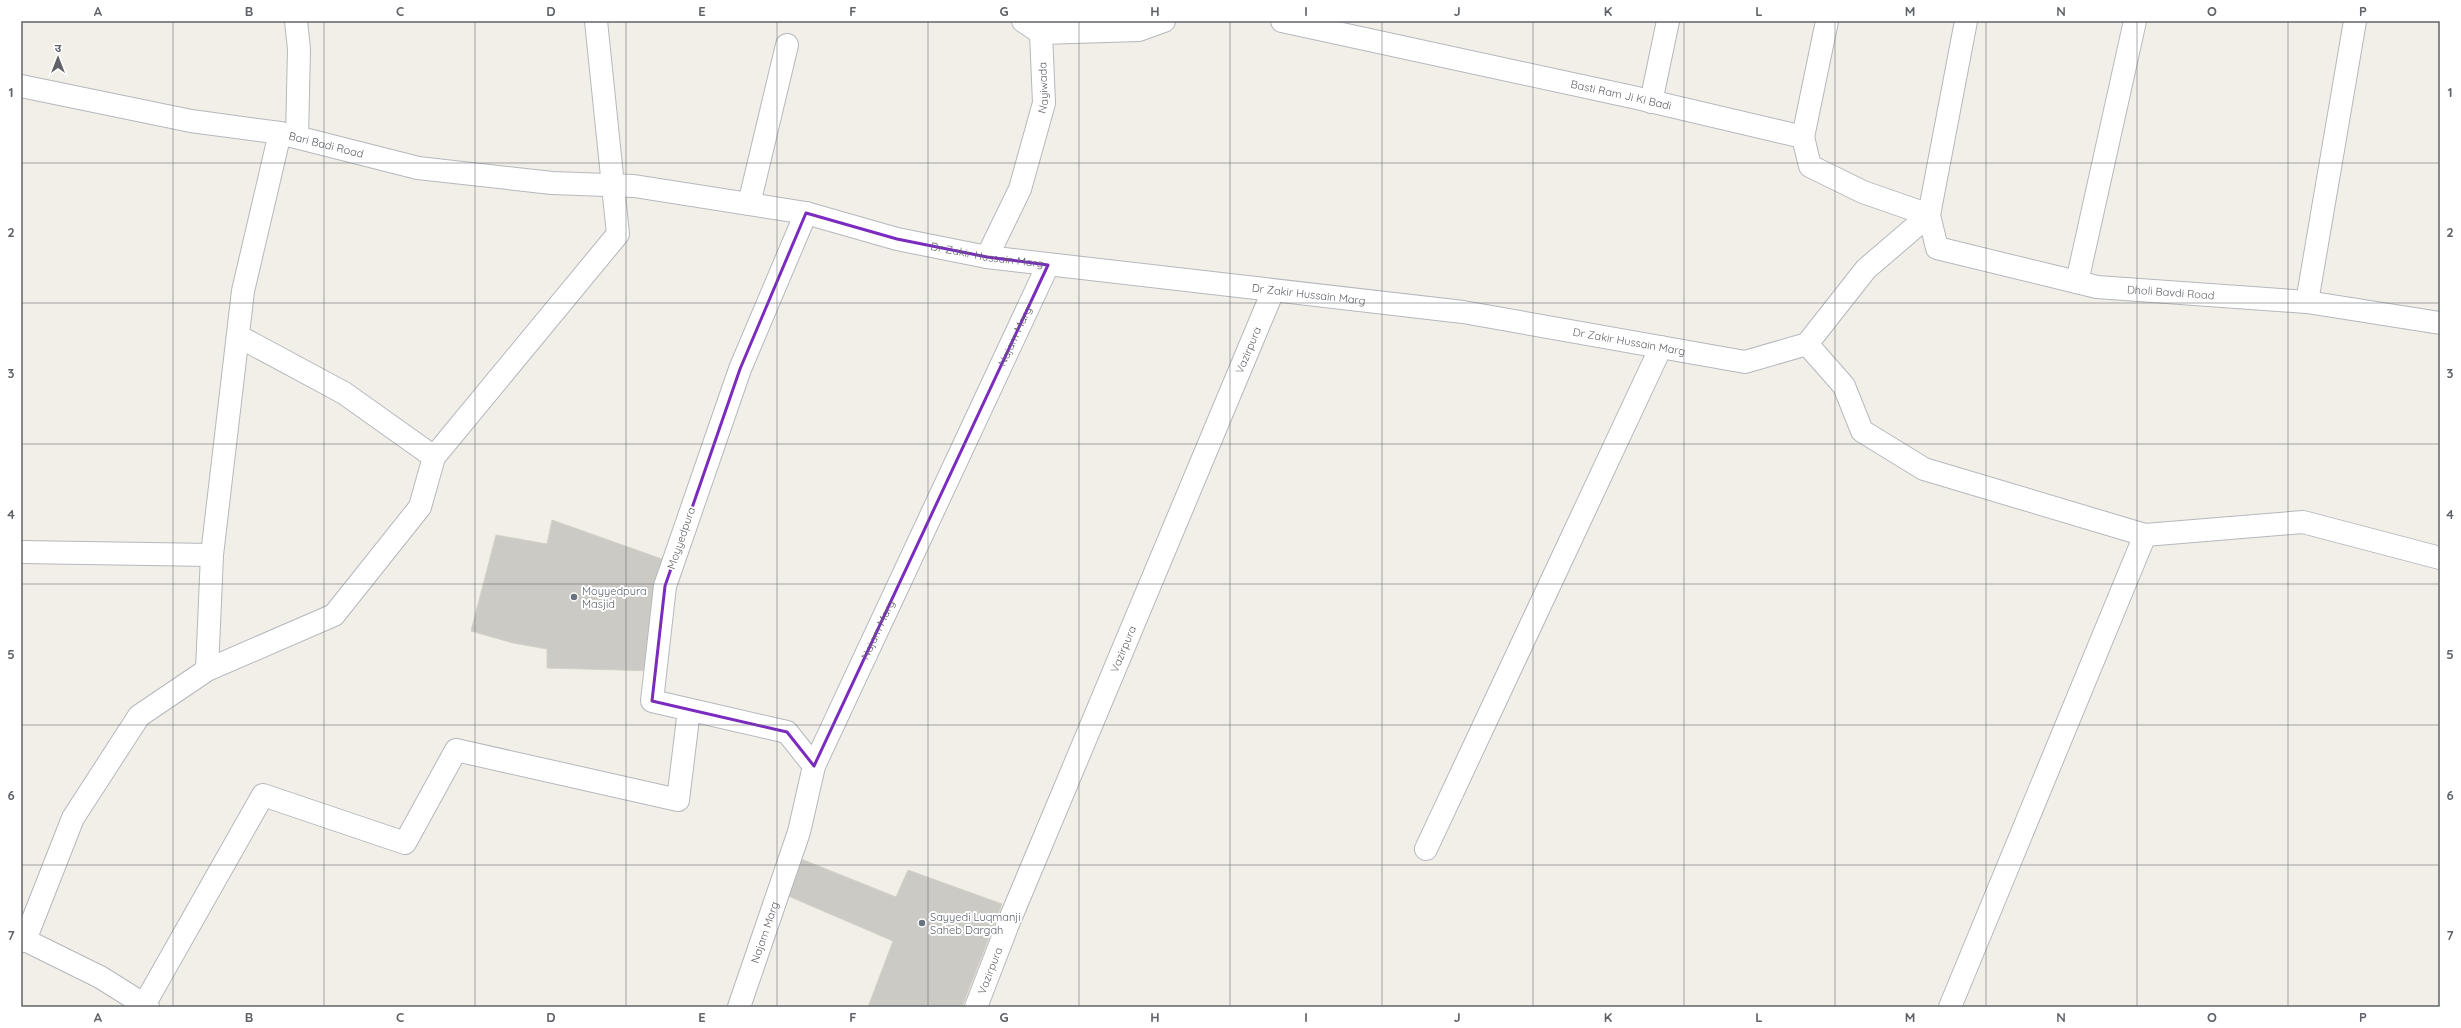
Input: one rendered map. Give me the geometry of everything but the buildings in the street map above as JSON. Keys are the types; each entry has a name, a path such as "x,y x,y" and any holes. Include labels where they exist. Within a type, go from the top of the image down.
{"street":[{"path":"207,670 212,555 244,291 289,135 298,49 296,21"},
{"path":"596,21 618,234 434,457 420,507 334,615 207,670 139,716 73,818 23,941 100,977 146,1006 263,796 405,843 456,750 678,800 689,710"},
{"path":"1023,21 1041,33 1139,30 1164,21"},
{"name":"Basti Ram Ji Ki Badi","path":"1282,21 1350,28 1651,102 1803,137"},
{"path":"1651,102 1668,21"},
{"path":"1827,21 1803,137 1810,166 1863,192 1930,215"},
{"path":"1966,21 1930,215 1866,269 1807,344 1844,386 1862,431 1924,469 2145,535 2303,522 2440,558"},
{"path":"2077,282 2135,21"},
{"path":"2307,302 2355,21"},
{"name":"Nayiwada","path":"988,257 1020,189 1044,103 1041,33"},
{"path":"749,204 787,45"},
{"name":"Bari Badi Road","path":"21,86 191,121 289,135 418,168 552,183 634,186"},
{"name":"Dr Zakir Hussain Marg","path":"634,186 806,213 897,239 988,257 1464,312 1745,362 1807,344"},
{"name":"Moyyedpura","path":"806,213 740,369 665,586 652,701 787,732 814,766"},
{"name":"Dholi Bavdi Road","path":"1930,215 1937,248 2097,287 2307,302 2440,323"},
{"name":"Najam Marg","path":"739,1007 799,832 814,766 1048,265"},
{"name":"Vazirpura","path":"976,1007 1011,917 1273,291"},
{"path":"238,336 344,393 434,457"},
{"path":"1426,849 1661,347"},
{"path":"1950,1007 2145,535"},
{"path":"21,552 212,555"}],"highlighted area":[{"path":"806,213 897,239 987,257 1048,265 814,766 787,732 652,701 665,586 740,369"}],"place":[{"name":"Moyyedpura Masjid","path":"574,597"},
{"name":"Sayyedi Luqmanji Saheb Dargah","path":"922,923"}]}
